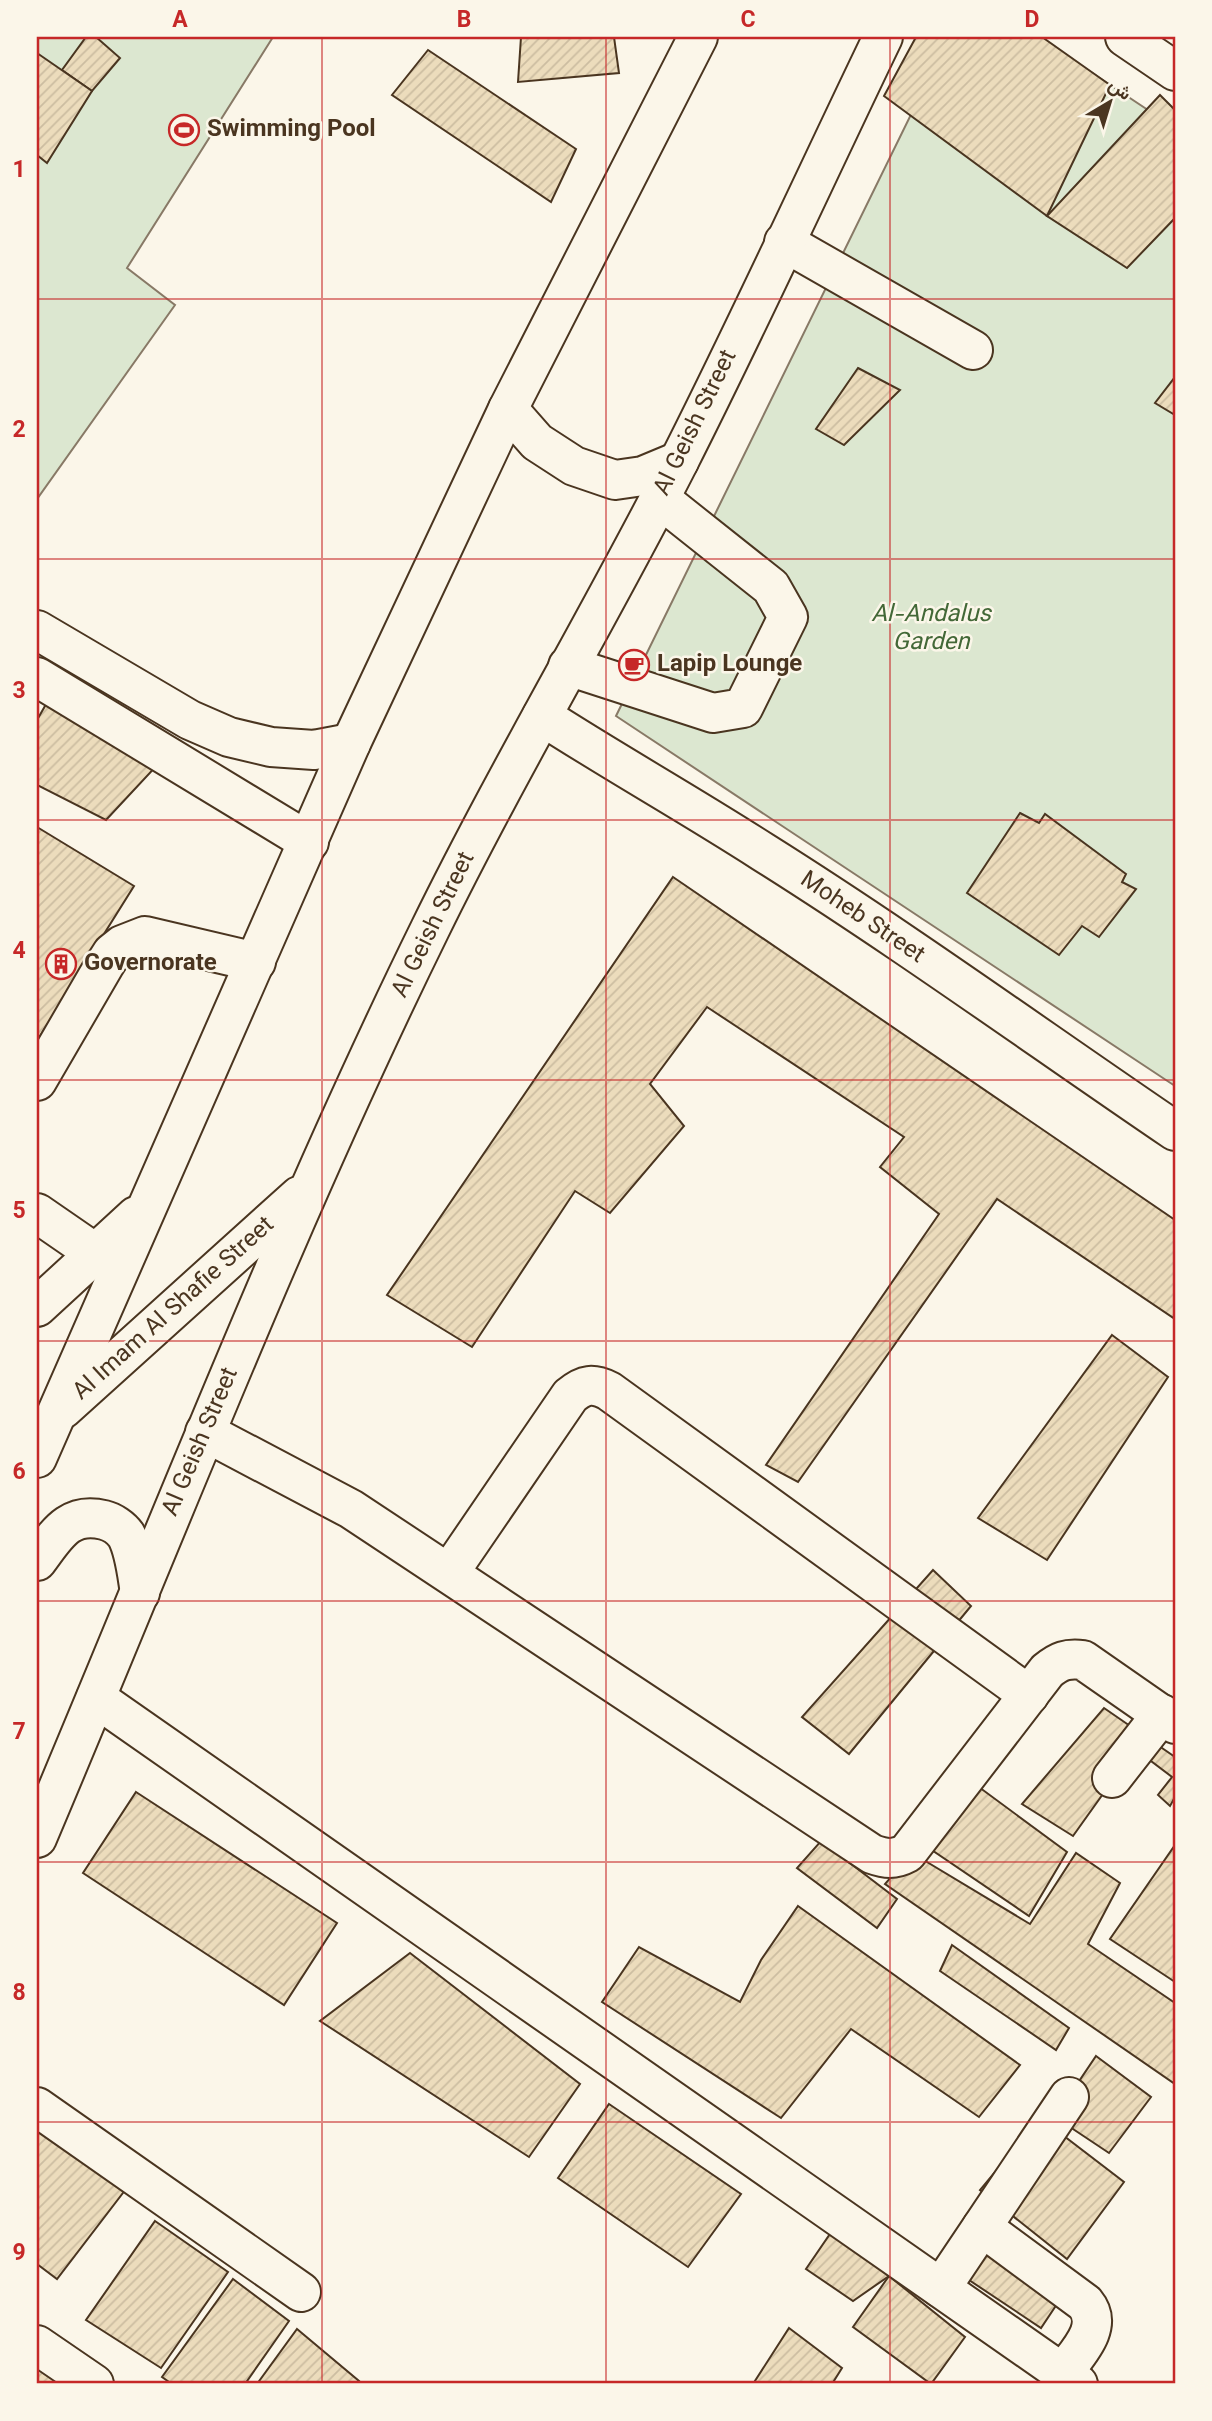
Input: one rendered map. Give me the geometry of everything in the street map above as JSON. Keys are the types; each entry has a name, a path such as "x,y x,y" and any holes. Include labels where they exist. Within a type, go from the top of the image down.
{"main road":[{"path":"676,37 677,78"},
{"path":"37,1458 46,1424 256,961 351,743 508,409 698,37"},
{"name":"Al Geish Street","path":"37,1838 309,1187 430,927 679,461 883,37"},
{"path":"1125,37 1175,71"},
{"path":"784,242 973,350"},
{"path":"508,409 537,442 574,466 615,480 643,477 679,461"},
{"path":"568,666 713,713 743,708 788,617 771,587 659,498"},
{"path":"37,630 190,720 229,737 271,747 314,750 351,743"},
{"path":"37,677 309,842"},
{"name":"Moheb Street","path":"542,716 798,874 1175,1131"},
{"path":"37,1082 105,964 112,953 122,945 145,936 256,961"},
{"name":"Al Imam Al Shafie Street","path":"46,1424 309,1187"},
{"path":"37,1307 145,1208"},
{"path":"37,1213 95,1253"},
{"path":"449,1573 570,1396 582,1387 596,1385 620,1399 1029,1695"},
{"path":"205,1432 351,1508 872,1854 884,1859 907,1853 1047,1671 1057,1662 1070,1658 1083,1660 1168,1719 1112,1778"},
{"path":"37,1561 59,1531 74,1520 93,1517 111,1522 125,1534 132,1552 140,1593"},
{"path":"96,1698 1071,2379 1093,2328 1091,2310 982,2227"},
{"path":"941,2288 1069,2097"},
{"path":"37,2107 302,2292"},
{"path":"37,2345 94,2384"}],"green space":[{"path":"37,37 273,37 127,268 175,305 37,499"},
{"name":"Al-Andalus Garden","path":"949,37 1038,37 1175,128 1175,1086 616,716"}],"building":[{"path":"86,37 96,37 120,58 92,91 62,70"},
{"path":"521,37 614,37 619,73 518,82"},
{"path":"916,37 1042,37 1110,85 1047,216 884,96"},
{"path":"428,50 576,149 551,202 392,95"},
{"path":"37,53 92,91 47,163 37,155"},
{"path":"1160,95 1175,110 1175,218 1127,268 1047,216"},
{"path":"858,368 900,390 844,445 816,429"},
{"path":"1175,377 1175,415 1155,403"},
{"path":"53,692 160,762 106,820 37,785 37,720"},
{"path":"1020,813 1039,823 1045,814 1126,874 1122,882 1136,889 1099,937 1082,926 1059,955 967,893"},
{"name":"Governorate","path":"37,827 134,886 37,1041"},
{"path":"673,877 1175,1220 1175,1319 997,1199 798,1482 766,1465 939,1214 880,1167 904,1137 707,1007 650,1084 684,1126 610,1213 575,1191 472,1347 387,1295"},
{"path":"1112,1335 1168,1377 1047,1560 978,1518"},
{"path":"933,1570 971,1606 849,1754 802,1717"},
{"path":"1104,1708 1175,1757 1175,1797 1170,1806 1158,1795 1172,1777 1135,1749 1073,1836 1022,1804"},
{"path":"968,1779 1067,1852 1029,1916 920,1842"},
{"path":"136,1792 337,1923 284,2005 83,1873"},
{"path":"821,1841 897,1899 877,1928 797,1868"},
{"path":"1175,1845 1175,1982 1110,1939"},
{"path":"912,1853 1030,1924 1076,1853 1120,1883 1088,1944 1175,2003 1175,2084 885,1884"},
{"path":"798,1906 1020,2065 979,2117 851,2029 781,2118 602,2002 639,1947 740,2002 761,1960"},
{"path":"952,1945 1069,2028 1056,2050 940,1971"},
{"path":"410,1953 580,2084 529,2157 320,2021"},
{"path":"1096,2056 1151,2097 1109,2153 1055,2117"},
{"path":"609,2104 741,2194 688,2267 558,2178"},
{"path":"37,2119 129,2185 57,2279 37,2264"},
{"path":"1029,2131 1060,2133 1124,2182 1067,2259 980,2190"},
{"path":"155,2221 228,2272 161,2368 86,2320"},
{"path":"832,2231 889,2276 853,2301 806,2269"},
{"path":"971,2243 1057,2304 1041,2328 954,2270"},
{"path":"889,2276 965,2337 931,2384 853,2327"},
{"path":"233,2279 289,2321 245,2384 172,2384 162,2377"},
{"path":"789,2328 842,2368 832,2384 753,2384"},
{"path":"297,2329 359,2381 357,2384 257,2384"},
{"path":"37,2355 77,2384 37,2384"}],"place":[{"name":"Swimming Pool","path":"184,130"},
{"name":"Lapip Lounge","path":"634,665"},
{"name":"Governorate","path":"61,964"}]}
